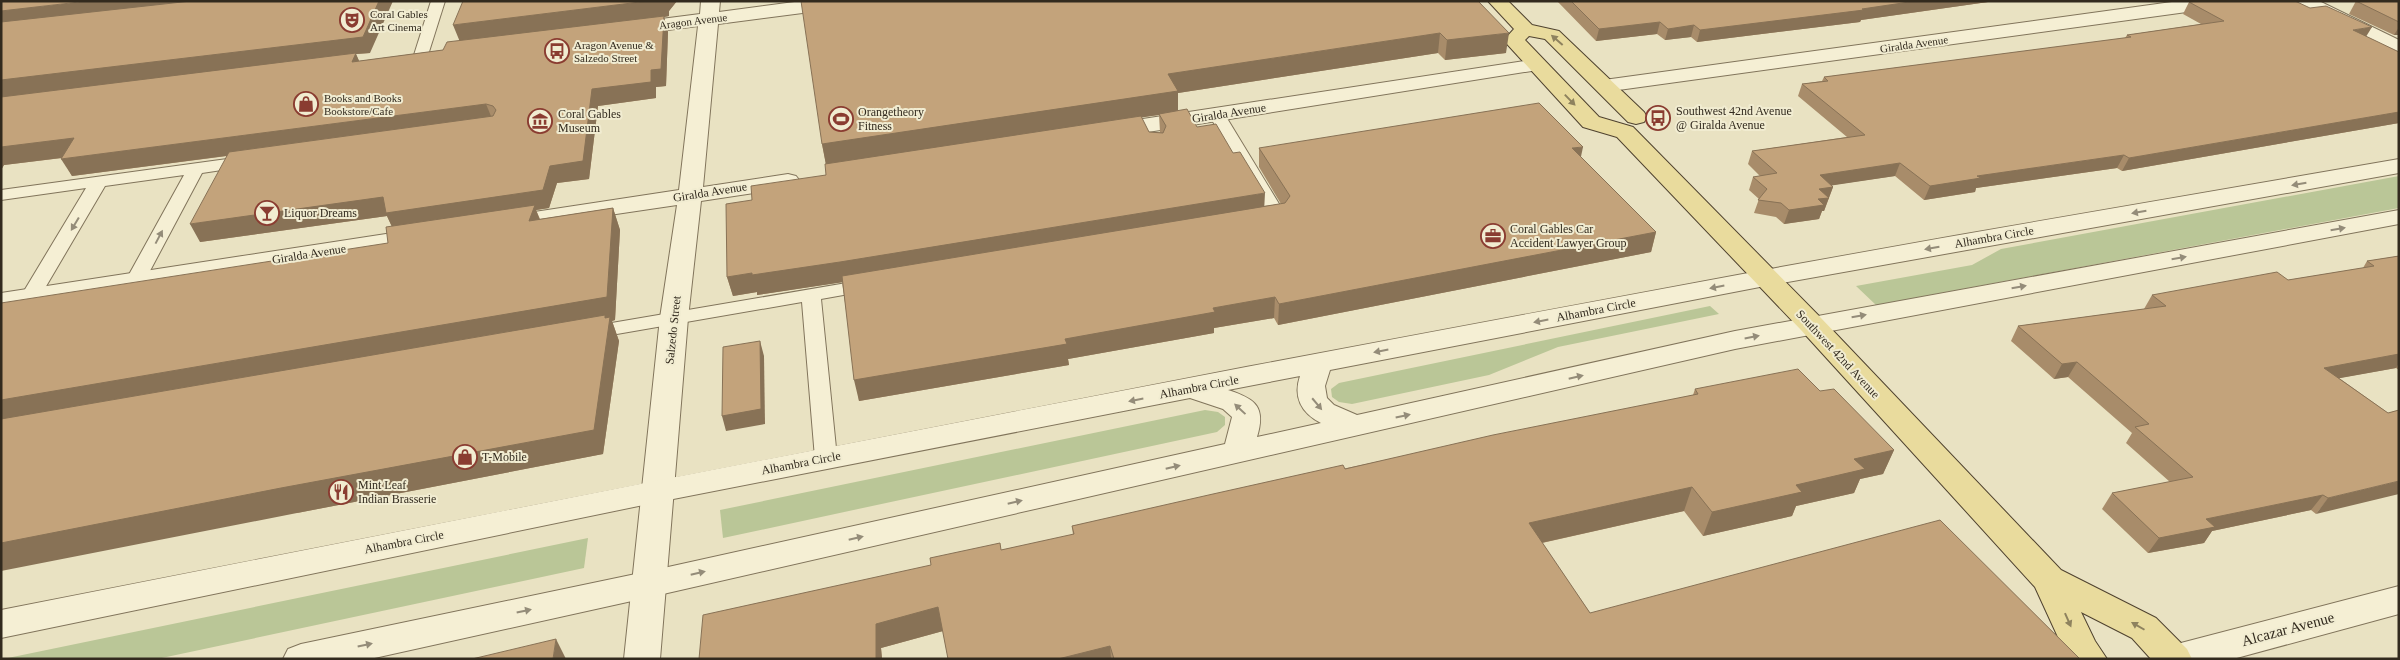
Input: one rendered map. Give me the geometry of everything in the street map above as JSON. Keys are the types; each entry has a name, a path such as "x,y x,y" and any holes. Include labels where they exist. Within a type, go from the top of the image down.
{"main road":[{"path":"1497,1 1524,30"},
{"name":"Southwest 42nd Avenue","path":"1630,124 1591,122 1514,40 1524,30 1552,35 1604,86 1630,124 1765,278 1811,324 2050,579 2082,651 2090,659"},
{"name":"Southwest 42nd Avenue","path":"2050,579 2144,628 2175,659"}],"street":[{"name":"Aragon Avenue","path":"614,30 710,10 849,1"},
{"name":"Giralda Avenue","path":"1604,86 2223,1"},
{"path":"2303,1 2399,48"},
{"name":"Salzedo Street","path":"642,659 674,318 690,195 710,10"},
{"name":"Giralda Avenue","path":"1088,135 1151,134 1217,115 1537,65"},
{"name":"Alhambra Circle","path":"4,625 658,491 1318,363 1765,278 2399,166"},
{"name":"Giralda Avenue","path":"478,228 805,178"},
{"path":"301,659 650,584 1811,324 2399,218"},
{"name":"Giralda Avenue","path":"1,301 449,232"},
{"path":"1318,363 1311,386 1313,402 1324,412 1356,426"},
{"path":"1194,388 1233,402 1246,413 1247,420 1237,453"},
{"name":"Alcazar Avenue","path":"2175,659 2399,600"}],"lane":[{"path":"420,55 438,1"},
{"path":"1217,115 1278,217 1248,222"},
{"path":"1,195 265,159"},
{"path":"136,280 196,168"},
{"path":"31,296 100,182"},
{"path":"569,336 888,282"},
{"path":"811,295 826,458"}],"green space":[{"path":"2399,176 2399,208 1876,305 1856,286 1972,265 2001,249"},
{"path":"1710,306 1719,314 1558,347 1489,375 1352,404 1339,402 1332,397 1331,389 1339,383"},
{"path":"1205,410 1218,412 1225,417 1225,425 1217,432 723,538 720,510"},
{"path":"588,538 584,568 157,659 3,659"}],"building":[{"path":"1,1 88,1 1,11"},
{"path":"191,1 379,1 363,37 1,80 1,22"},
{"path":"463,1 648,1 453,25"},
{"path":"801,1 1478,1 1509,33 1447,40 1440,33 1168,74 1178,91 822,144"},
{"path":"1571,1 1916,1 1862,9 1864,10 1700,30 1694,25 1668,29 1660,22 1599,29"},
{"path":"2295,1 2310,8 2326,6 2372,27 2353,30 2399,52 2399,112 2129,158 2124,155 1977,176 1981,178 1930,186 1900,163 1820,175 1833,187 1819,189 1829,198 1818,199 1824,205 1789,210 1781,203 1758,200 1767,189 1753,177 1777,173 1752,151 1865,135 1802,84 1828,81 1824,77 2131,37 2127,35 2224,21 2189,2"},
{"path":"2356,1 2399,1 2399,22"},
{"path":"664,16 661,69 651,70 651,82 592,89 583,161 550,166 543,190 386,213 383,197 190,224 229,152 493,116 496,110 493,106 486,104 61,159 74,138 1,147 1,97 356,53 352,62 443,50 447,42"},
{"path":"1539,103 1583,147 1572,148 1656,232 1279,304 1275,297 1213,308 1215,312 1065,339 1067,344 854,380 842,276 1285,203 1290,196 1259,148"},
{"path":"1187,109 1197,127 1216,124 1233,153 1240,152 1265,193 840,262 727,277 726,204 752,200 751,186 826,175 825,164 1141,116 1149,132 1163,133 1166,126 1159,114"},
{"path":"535,205 529,221 613,208 607,297 1,400 1,303 388,243 386,227"},
{"path":"2399,256 2399,354 2324,368 2388,413 2399,410 2399,481 2328,498 2323,495 2206,519 2215,527 2159,538 2112,493 2193,477 2135,427 2149,424 2077,362 2062,364 2018,326 2166,306 2152,295 2277,272 2288,280 2374,266 2367,261"},
{"path":"605,315 605,318 610,317 594,430 281,488 1,543 1,419"},
{"path":"760,341 761,409 722,416 723,347"},
{"path":"1798,369 1820,391 1834,389 1894,450 1854,459 1865,469 1796,485 1802,492 1712,512 1692,487 1529,523 1590,613 1940,520 2080,659 1114,659 1110,646 1058,659 948,659 938,607 876,624 876,659 699,659 703,615 931,565 930,558 1000,543 1001,550 1074,534 1072,526 1213,494 1343,465 1345,469 1493,435 1698,394 1695,389"},
{"path":"556,639 553,659 472,659"}],"place":[{"name":"Coral Gables Art Cinema","path":"352,20"},
{"name":"Aragon Avenue & Salzedo Street","path":"557,51"},
{"name":"Books and Books Bookstore/Cafe","path":"306,104"},
{"name":"Southwest 42nd Avenue @ Giralda Avenue","path":"1658,118"},
{"name":"Orangetheory Fitness","path":"841,119"},
{"name":"Coral Gables Museum","path":"540,121"},
{"name":"Liquor Dreams","path":"267,213"},
{"name":"Coral Gables Car Accident Lawyer Group","path":"1493,236"},
{"name":"T-Mobile","path":"465,457"},
{"name":"Mint Leaf Indian Brasserie","path":"341,492"}]}
